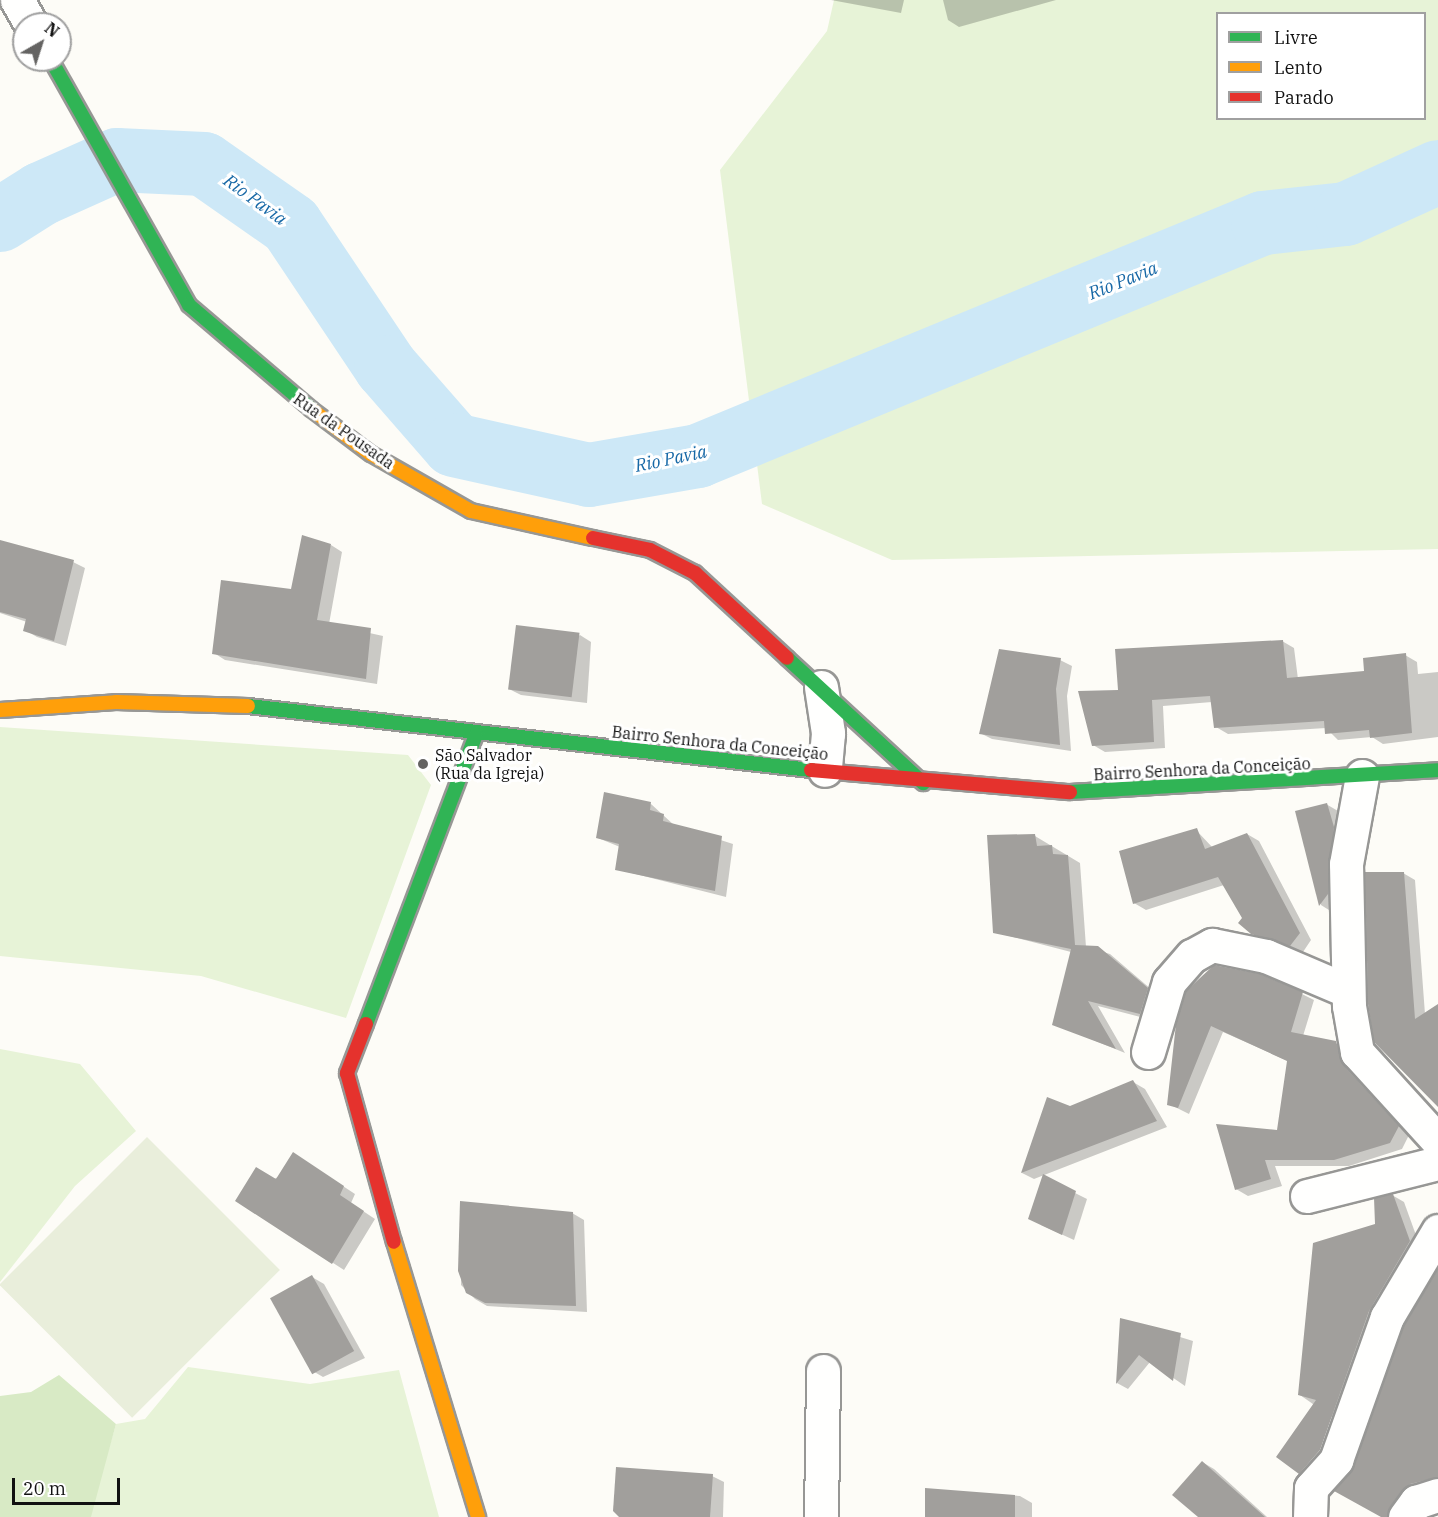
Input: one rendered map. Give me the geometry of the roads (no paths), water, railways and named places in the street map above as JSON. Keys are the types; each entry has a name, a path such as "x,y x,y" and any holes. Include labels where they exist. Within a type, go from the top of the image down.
{"street":[{"name":"Rua da Pousada","path":"58,72 138,221 189,305 276,382 371,454 471,511 650,550 695,573 923,783"},
{"path":"821,687 828,733 825,770"},
{"name":"Bairro Senhora da Conceição","path":"0,710 116,702 237,705 476,734 825,770 923,783 1102,794 1438,771"},
{"path":"476,734 347,1073 415,1317 478,1517"},
{"path":"1362,776 1346,864 1348,992 1357,1052 1438,1141"},
{"path":"1148,1052 1169,982 1192,956 1212,945 1266,956 1348,992"},
{"path":"1307,1196 1438,1163"},
{"path":"1310,1517 1311,1488 1336,1460 1388,1317 1436,1240"},
{"path":"822,1517 823,1371"},
{"path":"1405,1517 1416,1502 1438,1495"}],"waterway":[{"name":"Rio Pavia","path":"0,220 41,194 117,160 204,164 291,225 386,367 454,445 589,475 698,456 1263,223 1346,214 1438,172"}],"place":[{"name":"São Salvador (Rua da Igreja)","path":"423,764"}]}
